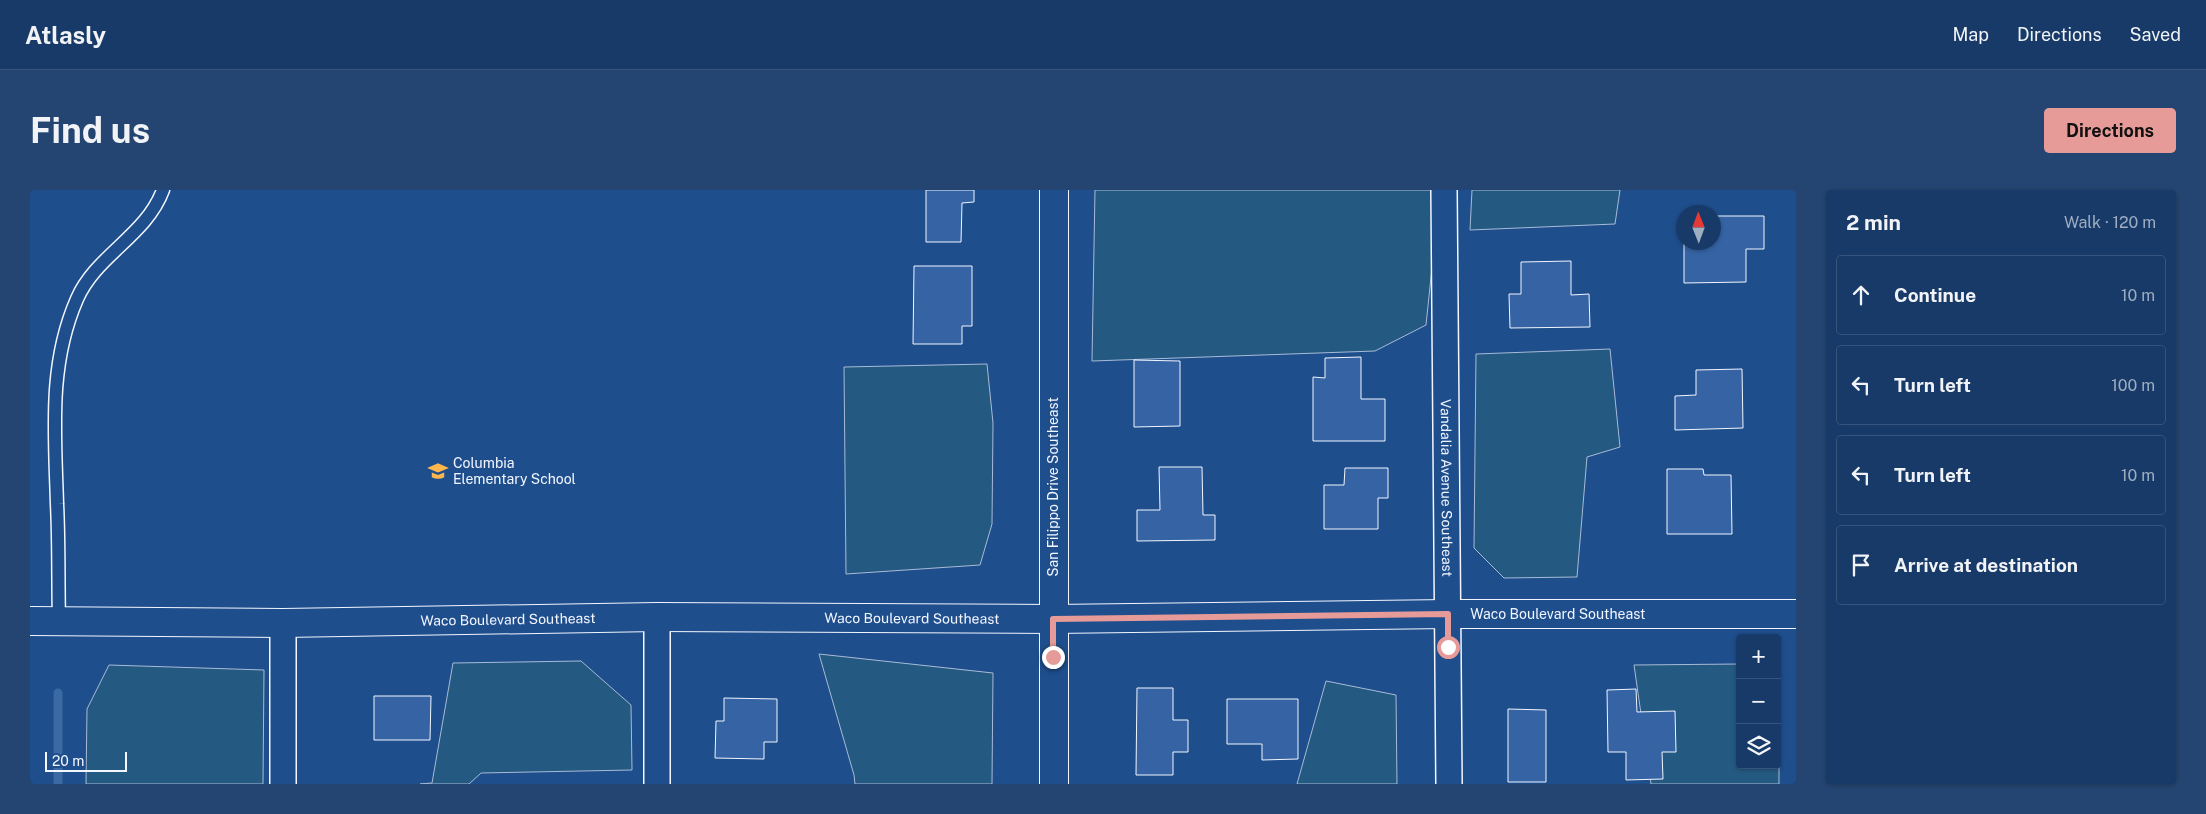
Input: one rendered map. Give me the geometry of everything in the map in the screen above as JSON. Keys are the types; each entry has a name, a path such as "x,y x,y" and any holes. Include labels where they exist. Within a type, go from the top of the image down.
{"street":[{"name":"San Filippo Drive Southeast","path":"1054,190 1054,784"},
{"name":"Vandalia Avenue Southeast","path":"1444,190 1448,784"},
{"name":"Waco Boulevard Southeast","path":"30,621 283,623 657,618 1053,619 1448,614 1796,614"},
{"path":"657,618 657,784"},
{"path":"283,623 283,784"}],"lane":[{"path":"59,622 54,399 62,342 77,298 98,266 143,224 162,190"}],"shaded area":[{"path":"1095,190 1432,190 1433,258 1426,325 1375,351 1092,361"},
{"path":"1472,190 1620,190 1615,224 1470,230"},
{"path":"1610,349 1620,447 1587,457 1577,577 1504,578 1474,548 1476,354"},
{"path":"987,364 993,423 992,524 980,565 846,574 844,367"},
{"path":"819,654 993,673 992,784 855,784"},
{"path":"581,661 631,705 632,770 481,773 469,784 420,784 432,783 453,663"},
{"path":"1736,664 1736,769 1779,769 1779,784 1651,784 1634,665"},
{"path":"109,665 264,670 263,784 86,784 87,709"},
{"path":"1326,681 1396,695 1397,784 1297,784"}],"building":[{"path":"926,190 974,190 974,202 962,203 961,242 926,242"},
{"path":"1721,216 1764,216 1764,249 1746,249 1746,282 1684,283 1684,250 1721,250"},
{"path":"1571,261 1571,295 1589,294 1590,327 1510,328 1509,294 1521,294 1521,262"},
{"path":"914,266 972,266 972,326 962,326 962,344 913,344"},
{"path":"1361,357 1361,399 1385,399 1385,441 1313,441 1313,377 1325,378 1325,358"},
{"path":"1134,360 1180,361 1180,426 1134,427"},
{"path":"1742,369 1743,428 1675,430 1675,396 1696,395 1696,370"},
{"path":"1159,467 1202,467 1203,515 1215,515 1215,540 1137,541 1137,510 1160,510"},
{"path":"1345,468 1388,468 1388,498 1378,498 1378,529 1324,529 1324,485 1344,485"},
{"path":"1667,469 1703,469 1704,475 1731,475 1732,534 1667,534"},
{"path":"1137,688 1173,688 1173,720 1188,720 1188,752 1173,752 1173,775 1136,775"},
{"path":"1636,689 1637,712 1675,711 1676,752 1662,752 1663,779 1626,780 1626,752 1608,752 1607,690"},
{"path":"374,696 431,696 430,740 374,740"},
{"path":"724,698 777,699 777,742 764,742 764,759 715,758 716,721 724,721"},
{"path":"1227,699 1298,699 1298,759 1262,760 1262,744 1227,744"},
{"path":"1508,709 1546,710 1546,782 1508,782"}],"waterway":[{"path":"58,693 58,784"}],"place":[{"name":"Columbia Elementary School","path":"438,471"}],"route":[{"path":"1053,657 1053,619 1448,614 1448,647"}]}
